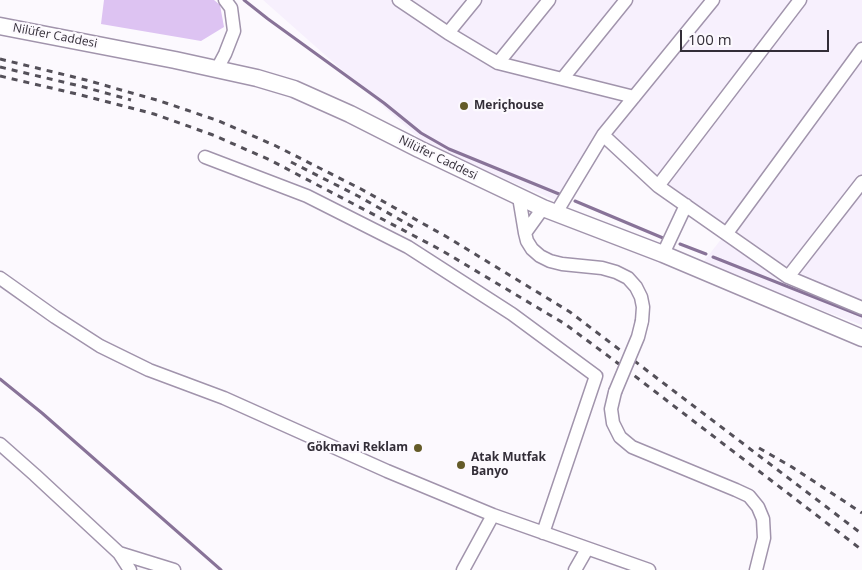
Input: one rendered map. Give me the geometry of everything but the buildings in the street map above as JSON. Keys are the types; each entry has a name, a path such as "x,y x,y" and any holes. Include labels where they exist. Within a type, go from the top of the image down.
{"main road":[{"name":"Nilüfer Caddesi","path":"0,26 217,69 257,78 294,90 350,114 519,197 663,254 862,338"}],"street":[{"path":"217,69 234,30 231,8 226,0"},
{"path":"399,0 448,33 498,63 634,97"},
{"path":"448,33 475,0"},
{"path":"498,63 549,0"},
{"path":"563,78 626,0"},
{"path":"524,233 550,210 603,135 713,0"},
{"path":"658,186 800,0"},
{"path":"726,233 862,49"},
{"path":"603,135 658,186 788,277 862,308"},
{"path":"205,158 307,196 408,247 512,314 596,376 543,533"},
{"path":"788,277 862,182"},
{"path":"519,197 524,233 532,249 540,256 562,264 602,268 616,272 628,278 636,287 641,297 643,308 642,321 638,337 615,392 611,409 612,423 620,437 632,448 749,496 758,506 763,519 764,538 756,570"},
{"path":"663,254 686,205"},
{"path":"0,278 100,346 149,370 224,398 387,471 493,515 632,567 648,570"},
{"path":"0,444 119,553 130,570"},
{"path":"463,570 493,515"},
{"path":"574,570 587,549"},
{"path":"119,553 174,570"}],"shaded area":[{"path":"104,0 214,0 220,5 224,27 201,41 101,24"},
{"path":"263,0 862,0 862,325 775,293 704,261 726,233 603,135 557,201 429,147"}],"waterway":[{"path":"244,0 384,103 421,133 449,149 559,194"},
{"path":"575,201 663,238"},
{"path":"680,244 706,254"},
{"path":"713,257 862,316"},
{"path":"0,379 42,413 221,570"}],"railway":[{"path":"0,59 86,80 160,101 219,121 276,146 361,189 447,237 570,312 862,534"},
{"path":"0,67 131,100"},
{"path":"0,76 154,114 213,135 270,160 441,250 565,324 862,550"},
{"path":"291,162 413,227"},
{"path":"759,448 792,467 862,513"}],"place":[{"name":"Meriçhouse","path":"464,106"},
{"name":"Gökmavi Reklam","path":"418,448"},
{"name":"Atak Mutfak Banyo","path":"461,465"}]}
